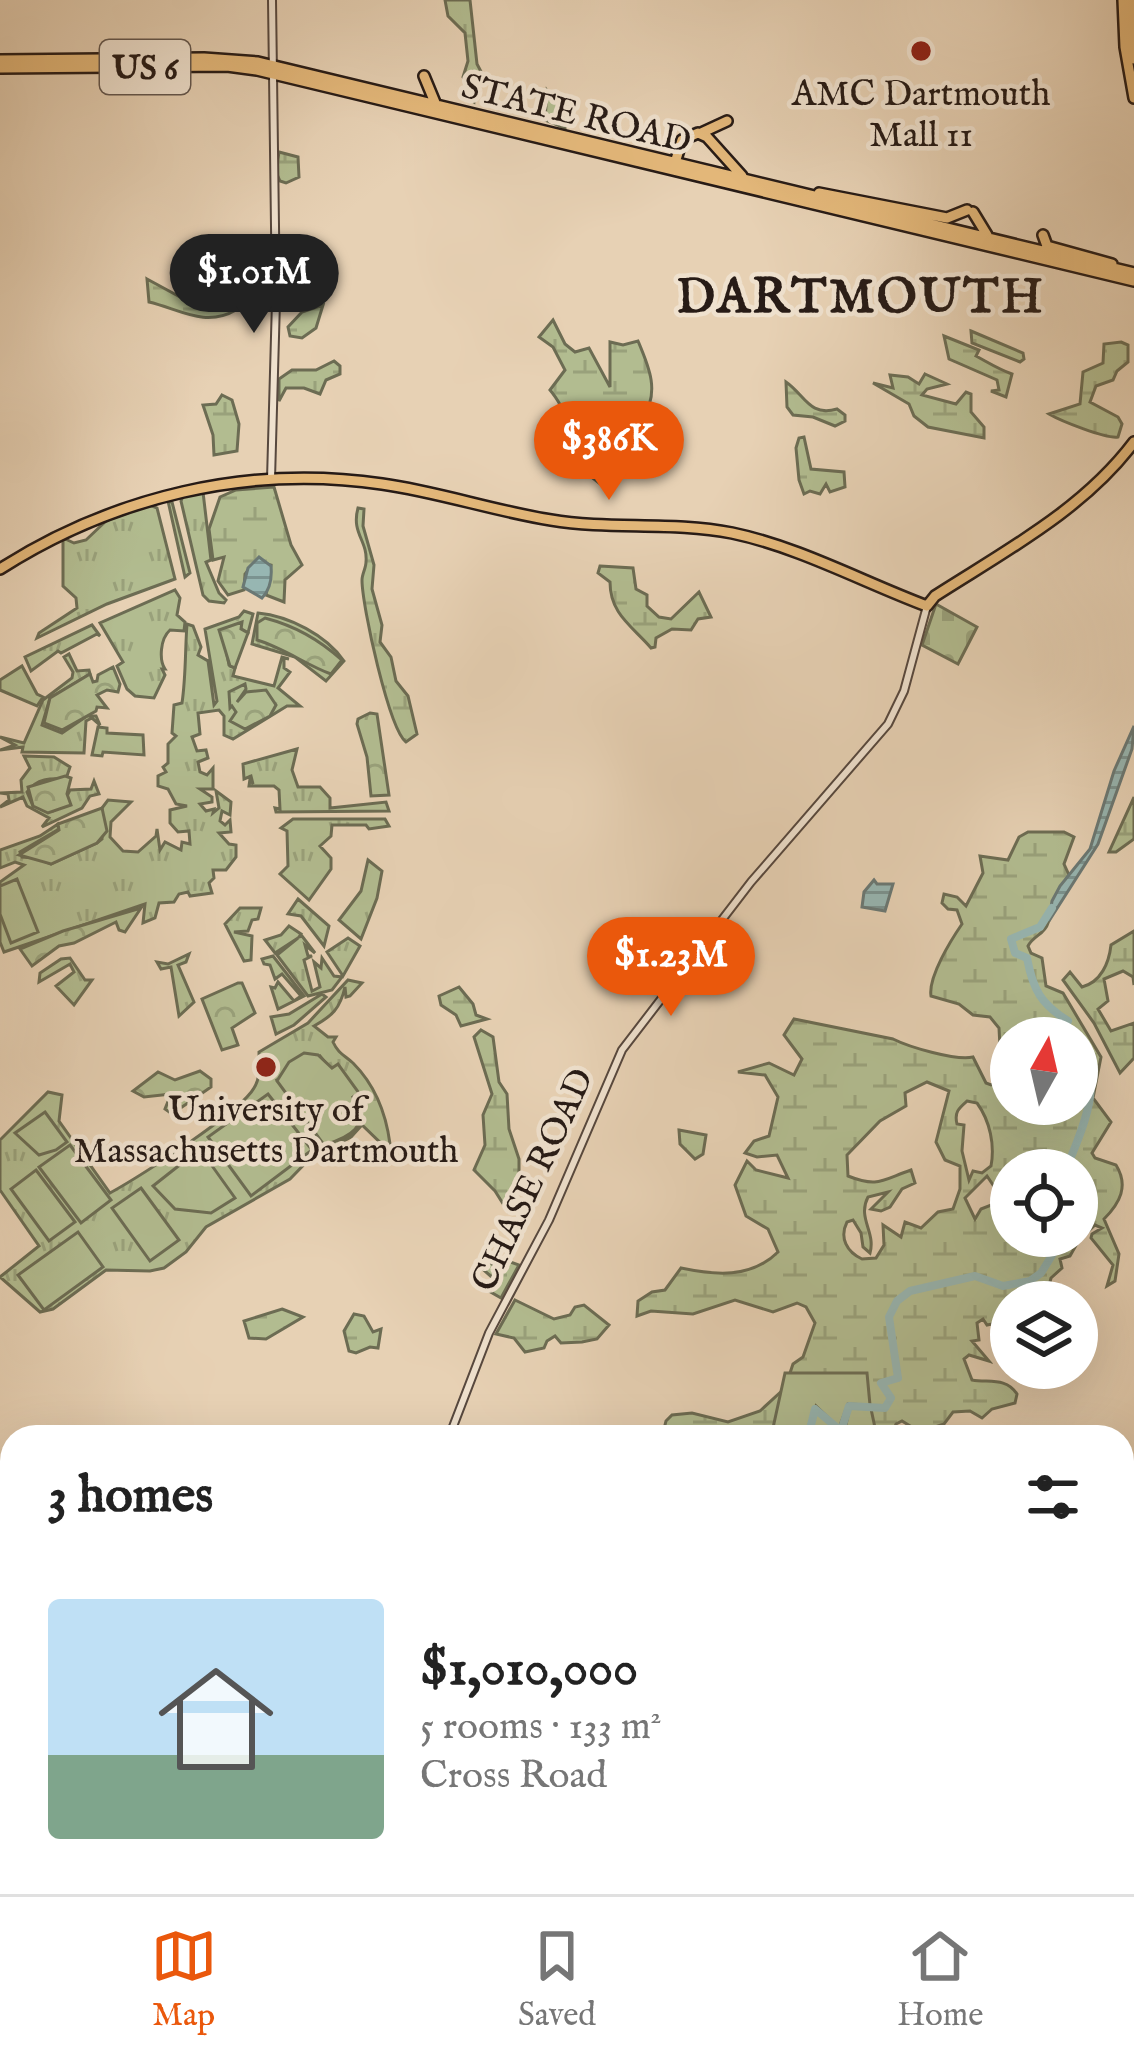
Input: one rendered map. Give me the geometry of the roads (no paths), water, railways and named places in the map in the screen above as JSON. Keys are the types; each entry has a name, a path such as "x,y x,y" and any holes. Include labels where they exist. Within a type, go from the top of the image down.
{"main road":[{"path":"1127,0 1134,59"},
{"path":"1127,0 1124,39 1134,98"},
{"name":"STATE ROAD","path":"0,64 227,58 1134,275"},
{"name":"STATE ROAD","path":"273,69 1134,275"},
{"path":"424,76 436,105"},
{"path":"675,168 684,138 728,123 713,145"},
{"path":"700,134 733,170 752,182"},
{"path":"789,191 950,218 970,211 991,239"},
{"path":"902,209 939,226"},
{"path":"1043,235 1047,246 1134,275"},
{"path":"0,568 68,530 127,507 209,486 271,479 378,483 554,521 732,533 791,550 927,606 935,596 1078,501 1134,442"}],"street":[{"path":"271,479 276,301 272,0"},
{"name":"CHASE ROAD","path":"454,1425 489,1333 549,1220 622,1049 751,882 888,724 904,691 927,606"}],"water":[{"path":"259,557 271,566 270,583 262,598 243,587 248,568"},
{"path":"1134,726 1132,749 1098,844 1049,921 1060,886 1090,849 1114,771"},
{"path":"874,880 893,884 885,911 862,907 864,892"}],"waterway":[{"path":"1052,908 1040,927 1011,939 1015,953 1027,958 1040,995 1063,1017"},
{"path":"1074,1149 1083,1125"},
{"path":"843,1425 849,1406 885,1408 891,1398 881,1383 898,1378 889,1317 897,1301 910,1291 975,1276 1003,1286 1030,1281 1051,1257"},
{"path":"811,1425 815,1409 834,1425"}],"place":[{"name":"AMC Dartmouth Mall 11","path":"921,51"},
{"name":"University of Massachusetts Dartmouth","path":"266,1067"}],"district":[{"name":"DARTMOUTH","path":"861,295"}]}
